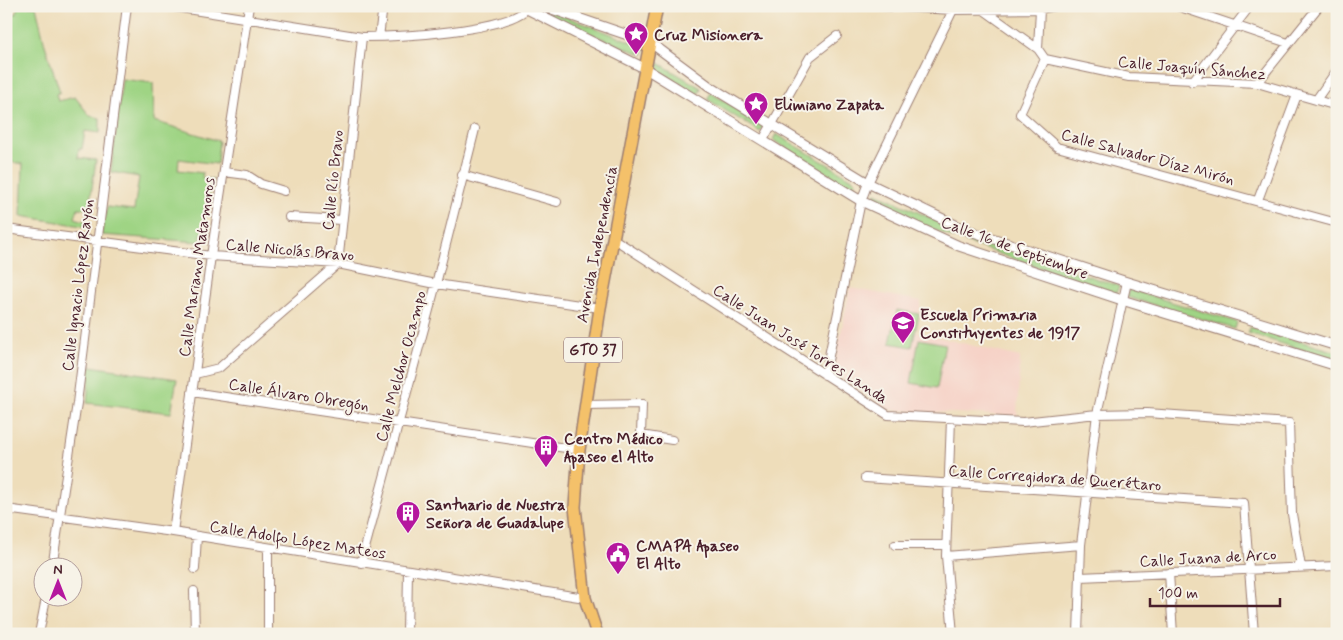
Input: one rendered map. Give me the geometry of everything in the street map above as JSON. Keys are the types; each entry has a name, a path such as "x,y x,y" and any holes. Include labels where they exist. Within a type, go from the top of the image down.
{"main road":[{"name":"GTO 37","path":"646,69 657,6"},
{"name":"Avenida Independencia","path":"597,634 586,598 575,507 579,450 600,308 646,69"}],"street":[{"name":"Calle Ignacio López Rayón","path":"54,558 61,518 127,6"},
{"path":"168,6 379,37 438,34 514,18 525,8"},
{"name":"Calle Mariano Matamoros","path":"173,532 211,256 249,6"},
{"path":"379,37 383,6"},
{"name":"Calle 16 de Septiembre","path":"543,6 651,43 708,86 868,183 964,229 1127,282 1337,346"},
{"path":"881,6 953,10 981,8 1040,9 1056,6"},
{"path":"1177,6 1234,27 1288,43"},
{"path":"1192,82 1250,6"},
{"path":"1257,83 1319,6"},
{"name":"Calle 16 de Septiembre","path":"525,8 646,69 861,200 959,246 1122,300 1337,366"},
{"path":"981,8 1038,49 1045,59"},
{"path":"1038,49 1040,9"},
{"path":"825,375 861,200 953,10"},
{"name":"Calle Río Bravo","path":"338,264 341,220 362,36"},
{"path":"763,140 810,57 837,36"},
{"name":"Calle Joaquín Sánchez","path":"1045,59 1129,77 1192,82 1257,83 1337,106"},
{"name":"Calle Salvador Díaz Mirón","path":"1045,59 1020,114 1057,147 1258,200 1337,223"},
{"path":"1316,100 1337,70"},
{"path":"699,102 708,86"},
{"path":"1258,200 1297,95"},
{"name":"Calle Melchor Ocampo","path":"362,563 436,284 474,130"},
{"path":"224,172 247,175 261,184 284,191"},
{"path":"462,176 556,202"},
{"path":"289,217 341,220"},
{"name":"Calle Nicolás Bravo","path":"6,229 211,256 338,264 436,284 600,308"},
{"path":"959,246 964,229"},
{"name":"Calle Juan José Torres Landa","path":"614,239 888,415 1023,422 1097,414 1147,413 1289,423 1292,514 1301,567"},
{"path":"195,374 219,368 338,264"},
{"path":"1078,634 1081,545 1097,414 1127,282"},
{"path":"1243,336 1249,319"},
{"name":"Calle Álvaro Obregón","path":"192,392 579,450"},
{"path":"585,404 642,404 641,435 672,440"},
{"path":"951,419 946,556 953,634"},
{"name":"Calle Corregidora de Querétaro","path":"865,478 1244,503 1248,568"},
{"name":"Calle Adolfo López Mateos","path":"6,509 173,532 586,598"},
{"path":"195,569 196,536"},
{"path":"895,545 946,545"},
{"path":"946,556 1081,545"},
{"path":"268,548 268,634"},
{"name":"Calle Juana de Arco","path":"1080,577 1248,568 1337,566"},
{"path":"1248,568 1254,634"},
{"path":"407,634 408,570"},
{"path":"1169,573 1173,634"},
{"path":"194,591 195,633 208,634"},
{"path":"39,634 44,608"}],"shaded area":[{"name":"Escuela Primaria Constituyentes de 1917","path":"850,288 921,301 916,332 1020,357 1017,416 890,410 833,373"}],"green space":[{"path":"18,6 36,6 45,45 60,92 56,94 58,101 75,97 90,116 100,118 100,133 85,131 82,149 79,149 78,158 96,160 89,209 78,208 75,218 88,222 88,227 21,216 23,164 6,161 6,19 7,12 16,14"},
{"path":"542,11 551,11 645,47 643,55 546,16"},
{"path":"655,61 701,88 698,94 652,67"},
{"path":"122,79 153,83 154,121 219,141 217,164 179,159 178,170 203,173 202,178 213,179 200,242 101,235 107,207 134,210 139,177 111,172"},
{"path":"711,93 764,125 760,132 707,99"},
{"path":"776,134 856,181 852,189 773,140"},
{"path":"876,193 957,230 953,238 872,202"},
{"path":"967,236 1119,286 1116,294 965,242"},
{"path":"1129,289 1237,322 1235,329 1127,297"},
{"path":"897,310 919,314 912,347 890,343"},
{"path":"1250,327 1337,352 1337,361 1248,333"},
{"path":"919,339 945,344 937,388 911,383"},
{"path":"90,366 177,379 171,413 87,403"}],"place":[{"name":"Cruz Misionera","path":"636,55"},
{"name":"Elimiano Zapata","path":"756,125"},
{"name":"Escuela Primaria Constituyentes de 1917","path":"903,344"},
{"name":"Centro Médico Apaseo el Alto","path":"546,468"},
{"name":"Santuario de Nuestra Señora de Guadalupe","path":"408,534"},
{"name":"CMAPA Apaseo El Alto","path":"618,575"}]}
